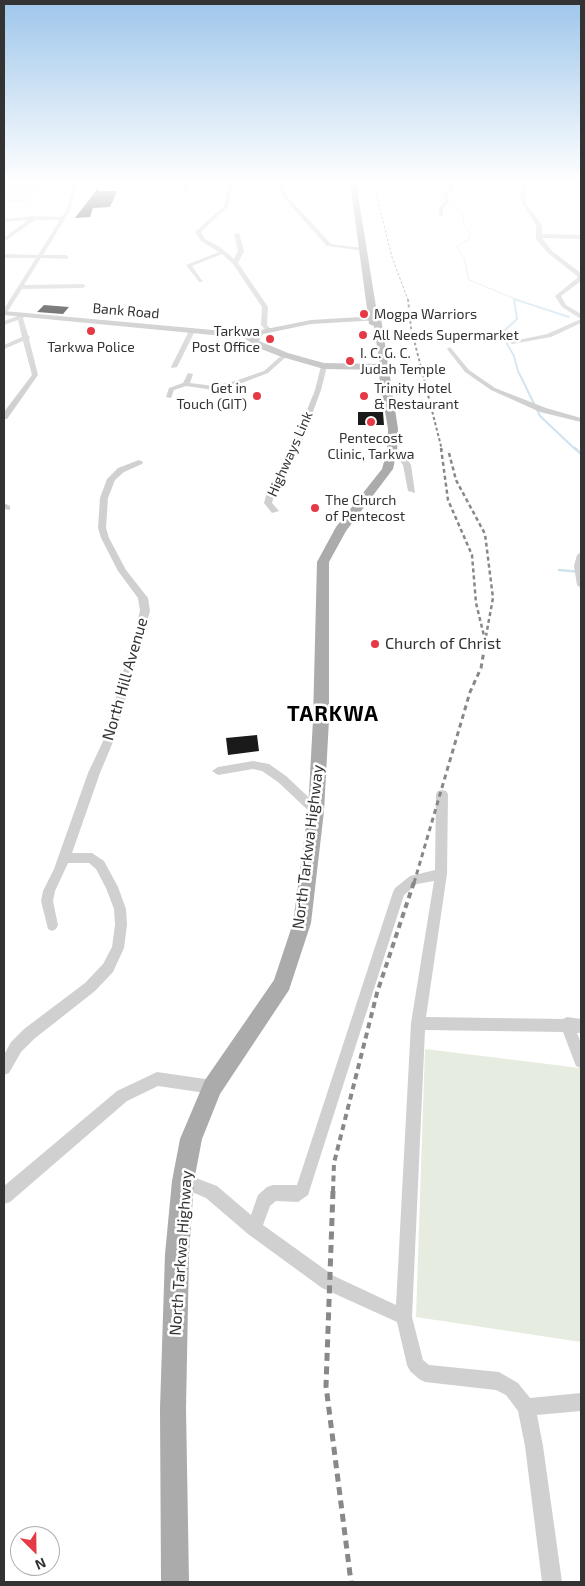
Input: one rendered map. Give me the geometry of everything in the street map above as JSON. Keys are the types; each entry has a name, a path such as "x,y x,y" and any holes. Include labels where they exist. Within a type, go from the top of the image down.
{"main road":[{"name":"North Tarkwa Highway","path":"175,1582 173,1408 177,1254 183,1181 191,1139 212,1087 282,984 302,923 316,811 321,720 323,562 340,530 387,469 392,450 393,429 364,256"}],"street":[{"path":"4,256 66,258"},
{"path":"201,281 189,266 213,256"},
{"path":"227,256 235,263 265,307 264,325 269,330"},
{"path":"235,263 238,256"},
{"path":"555,256 580,275 580,279 558,296 564,306 581,317"},
{"path":"4,316 40,257"},
{"path":"21,286 83,286"},
{"name":"Bank Road","path":"4,316 23,316 251,336"},
{"path":"4,417 35,375 23,316"},
{"path":"251,336 269,330 327,320 374,317"},
{"path":"512,342 549,336 581,321"},
{"path":"174,366 192,331"},
{"path":"251,336 264,347 324,366 382,370"},
{"path":"4,347 27,337"},
{"path":"450,349 467,371 494,389 543,410 581,420"},
{"path":"169,397 171,388 186,384 210,388 240,382 266,372 285,355"},
{"name":"Highways Link","path":"276,512 268,504 270,492 294,455 318,390 324,366"},
{"path":"186,384 190,374"},
{"path":"392,450 399,453 407,465 412,491"},
{"name":"North Hill Avenue","path":"52,925 47,901 49,891 64,858 91,782 110,737 145,611 143,598 122,571 104,538 102,519 104,498 111,479 121,470 138,462"},
{"path":"581,556 578,566 581,585"},
{"path":"218,771 253,765 265,767 282,778 316,811"},
{"path":"442,794 440,874 418,1023 404,1317 416,1365 425,1373 499,1381 512,1389 526,1407 534,1446 552,1582"},
{"path":"4,1068 16,1047 29,1034 90,987 108,968 118,948 121,925 120,909 112,887 100,865 92,858 64,858"},
{"path":"254,1228 264,1201 273,1193 298,1194 303,1190 399,892 414,880 440,874"},
{"path":"418,1023 574,1025 581,1061"},
{"path":"4,1196 122,1096 157,1079 212,1087"},
{"path":"183,1181 210,1192 254,1228 328,1282 404,1317"},
{"path":"526,1407 581,1402"}],"shaded area":[{"path":"425,1049 580,1068 581,1342 416,1317"}],"building":[{"path":"44,305 69,307 63,314 37,312"},
{"name":"Pentecost Clinic, Tarkwa","path":"358,412 383,412 384,425 358,425"},
{"path":"257,735 259,751 228,755 226,738"}],"waterway":[{"path":"463,256 469,280 518,300"},
{"path":"569,317 514,299 517,319 505,330 503,337 514,356 518,371 540,416 576,450"},
{"path":"575,448 581,454"},
{"path":"559,570 581,572"}],"railway":[{"path":"392,256 408,300"},
{"path":"408,299 411,328 442,450"},
{"path":"441,448 448,500 472,555 476,603 485,640"},
{"path":"449,453 456,480 485,534 493,598 486,636"},
{"path":"414,883 470,692 481,668 486,639"},
{"path":"333,1192 334,1163 377,993 414,882"},
{"path":"333,1191 326,1386 351,1582"}],"place":[{"name":"Mogpa Warriors","path":"364,314"},
{"name":"Tarkwa Police","path":"91,331"},
{"name":"All Needs Supermarket","path":"363,335"},
{"name":"Tarkwa Post Office","path":"270,339"},
{"name":"I. C. G. C. Judah Temple","path":"350,361"},
{"name":"Get in Touch (GIT)","path":"257,396"},
{"name":"Trinity Hotel & Restaurant","path":"364,396"},
{"name":"Pentecost Clinic, Tarkwa","path":"371,422"},
{"name":"The Church of Pentecost","path":"315,508"},
{"name":"Church of Christ","path":"375,644"}],"district":[{"name":"TARKWA","path":"333,714"}]}
